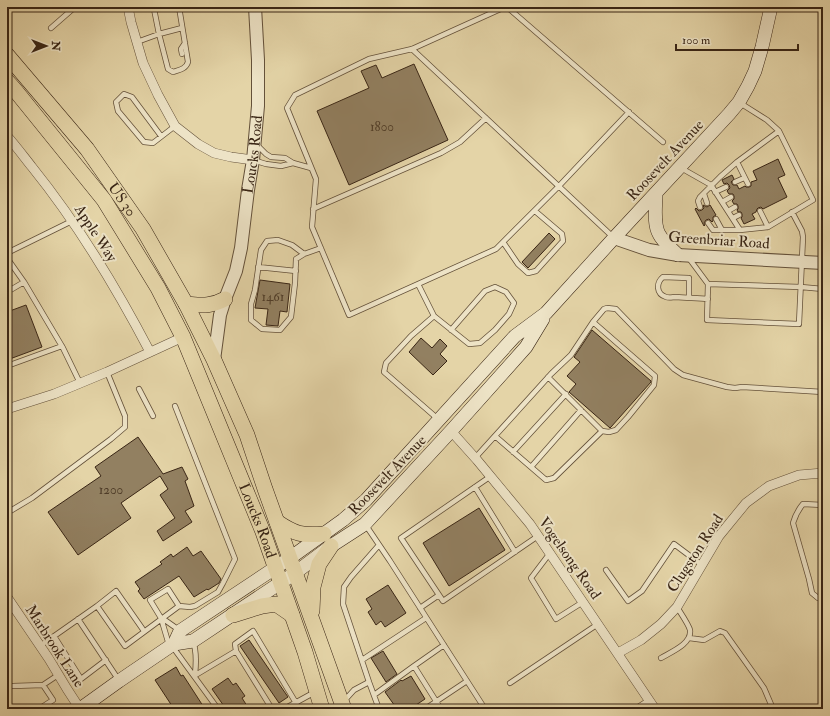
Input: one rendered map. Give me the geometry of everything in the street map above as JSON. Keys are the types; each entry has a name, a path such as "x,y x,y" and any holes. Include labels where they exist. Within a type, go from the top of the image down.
{"highway":[{"name":"US 30","path":"7,55 87,149 143,228 186,304 214,360"},
{"name":"US 30","path":"7,81 104,200 158,288 183,337"},
{"path":"186,304 204,306 225,299"},
{"name":"Loucks Road","path":"183,337 263,532 305,652 322,709"},
{"name":"Loucks Road","path":"214,360 247,435 343,706"},
{"path":"277,522 289,530 297,533 327,540 313,587 311,618"},
{"path":"233,615 262,606 276,604 292,615"}],"main road":[{"name":"Roosevelt Avenue","path":"80,709 172,645 193,642 295,573 366,500 515,336 546,313 721,124 739,102 748,86 758,60 771,7"},
{"path":"656,193 656,221 659,235 664,241 683,256"},
{"name":"Roosevelt Avenue","path":"180,631 290,558 365,524 526,347 546,313"},
{"path":"451,431 448,427 452,416 497,365 504,348"},
{"path":"172,645 180,631"}],"street":[{"path":"128,7 142,63 175,126 198,144 214,153 253,160"},
{"name":"Loucks Road","path":"214,360 220,315 236,271 241,248 253,160 258,106 258,60 255,7"},
{"name":"Apple Way","path":"7,136 50,189 72,221 111,282 150,352"},
{"name":"Greenbriar Road","path":"614,238 649,250 683,256 823,263"},
{"path":"7,409 54,394 107,372 183,337"},
{"name":"Vogelsong Road","path":"451,431 530,524 656,709"},
{"name":"Clugston Road","path":"618,653 641,640 661,624 677,607 719,536 746,503 769,486 799,475 823,473"},
{"name":"Marbrook Lane","path":"7,597 80,709"}],"lane":[{"path":"51,28 75,7"},
{"path":"165,7 154,9 168,69 172,72 184,68 188,62 179,7"},
{"path":"628,112 559,186 496,249 349,315 312,227 316,179 287,108 295,95 369,59 412,49 506,7 663,142"},
{"path":"137,42 182,28"},
{"path":"182,54 181,49 185,44"},
{"path":"412,49 614,238"},
{"path":"182,69 184,64 183,61"},
{"path":"161,136 132,97 124,94 116,102 118,111 144,142 153,143 175,126"},
{"path":"708,223 713,230 740,230 768,227 813,200 779,131 767,120 739,102"},
{"path":"313,209 441,153 460,142 486,118"},
{"path":"700,207 698,201 700,197 711,185 737,162 779,131"},
{"path":"255,142 266,154 271,157 285,158 293,163 311,168"},
{"path":"253,160 266,164 282,166 293,163"},
{"path":"737,162 748,184"},
{"path":"680,168 711,185 740,230"},
{"path":"735,182 744,178"},
{"path":"715,192 726,187"},
{"path":"704,194 708,203"},
{"path":"722,202 731,197"},
{"path":"728,211 735,207"},
{"path":"503,242 518,264 528,273 536,271 563,241 562,234 535,210"},
{"path":"760,210 768,227"},
{"path":"683,256 708,284 707,320 799,324 803,237 802,231 792,212"},
{"path":"733,218 739,215"},
{"path":"716,219 722,230"},
{"path":"7,253 72,221"},
{"path":"304,254 292,245 278,240 267,241 261,250 252,304 252,320 262,329 280,330 291,317 296,259 304,254 321,248"},
{"path":"7,258 24,282 62,346 80,383"},
{"path":"258,267 296,271"},
{"path":"689,298 689,278 663,277 660,280 658,289 661,294 666,297 708,299"},
{"path":"7,292 24,282"},
{"path":"418,284 434,316 469,344 480,343 495,330 509,314 514,303 506,292 495,287 485,291 452,330"},
{"path":"708,284 823,289"},
{"path":"475,458 548,377 571,355 593,322 604,309 616,309 674,369 683,375 727,388 742,387 823,392"},
{"path":"434,316 411,336 386,363 384,372 439,420"},
{"path":"548,377 602,431 609,432 616,430 641,401 654,385 655,376 593,322"},
{"path":"7,366 62,346"},
{"path":"7,513 32,498 125,427 125,416 107,372"},
{"path":"139,389 153,416"},
{"path":"513,452 566,394"},
{"path":"97,606 125,646 179,606 195,606 218,592 235,559 175,406"},
{"path":"530,467 581,410"},
{"path":"495,436 546,480 554,478 602,431"},
{"path":"490,476 401,538 443,602 538,536"},
{"path":"475,487 515,552"},
{"path":"823,505 803,504 798,510 793,523 812,593 818,598 823,598"},
{"path":"365,524 485,709"},
{"path":"606,570 628,601 642,591 674,544 702,565"},
{"path":"379,709 343,604 344,587 380,545"},
{"path":"550,553 531,578 556,619 583,602"},
{"path":"179,606 168,589 150,600 162,618 172,645 218,709"},
{"path":"40,646 116,591 144,631"},
{"path":"420,608 439,595"},
{"path":"661,658 680,647 689,638 690,629 677,607"},
{"path":"162,618 180,631"},
{"path":"362,660 426,618"},
{"path":"78,619 119,681"},
{"path":"510,683 598,624"},
{"path":"272,709 236,652 235,644 253,631 296,703 298,709"},
{"path":"689,638 704,640 720,631 725,633 764,688 773,709"},
{"path":"54,636 81,679 106,660"},
{"path":"193,642 196,662 195,676"},
{"path":"374,695 444,645"},
{"path":"195,676 236,652"},
{"path":"414,666 441,709"},
{"path":"12,686 43,685 58,675"},
{"path":"425,709 467,681"},
{"path":"343,706 354,690 369,682"},
{"path":"39,709 54,700 43,685"},
{"path":"284,709 317,691"},
{"path":"635,709 649,700"}],"building":[{"path":"414,64 448,140 349,185 317,111 369,88 361,71 376,65 382,78"},
{"path":"778,159 785,175 778,178 787,197 763,209 761,207 758,208 756,212 752,214 755,219 744,224 741,218 741,212 738,212 737,210 737,204 734,204 732,201 734,199 733,194 729,194 727,191 730,188 729,185 727,183 724,184 722,180 732,175 734,179 731,182 733,185 737,185 739,189 745,186 749,187 751,186 751,182 757,180 753,171"},
{"path":"703,205 707,207 710,205 716,215 713,217 712,222 709,219 706,220 704,226 695,209 696,208 699,211 702,210 704,208"},
{"path":"549,233 555,239 528,268 522,262"},
{"path":"260,280 290,284 287,312 280,311 278,326 266,325 268,309 255,308"},
{"path":"26,305 42,347 7,360 7,312"},
{"path":"592,330 651,381 610,428 569,392 576,384 567,376 580,362 574,357"},
{"path":"421,338 432,348 440,339 447,346 440,354 447,361 433,375 409,352"},
{"path":"138,437 163,474 182,467 188,479 185,481 194,506 185,511 192,522 163,541 157,531 175,518 160,495 168,489 160,476 121,503 131,518 78,555 48,512 101,476 95,467"},
{"path":"479,508 505,550 449,586 423,543"},
{"path":"187,547 193,556 201,551 221,579 219,583 194,597 179,576 144,599 138,591 140,589 135,582 162,564 160,562 171,554 173,557"},
{"path":"388,585 406,613 385,627 381,621 376,625 368,612 372,609 366,599"},
{"path":"249,640 288,697 279,703 240,646"},
{"path":"383,651 397,674 386,682 371,658"},
{"path":"176,667 181,676 183,675 205,709 174,709 155,680"},
{"path":"411,676 425,699 410,709 397,709 385,692 401,680 402,681"},
{"path":"228,678 233,685 236,683 245,696 242,698 249,709 226,709 212,689"}]}
